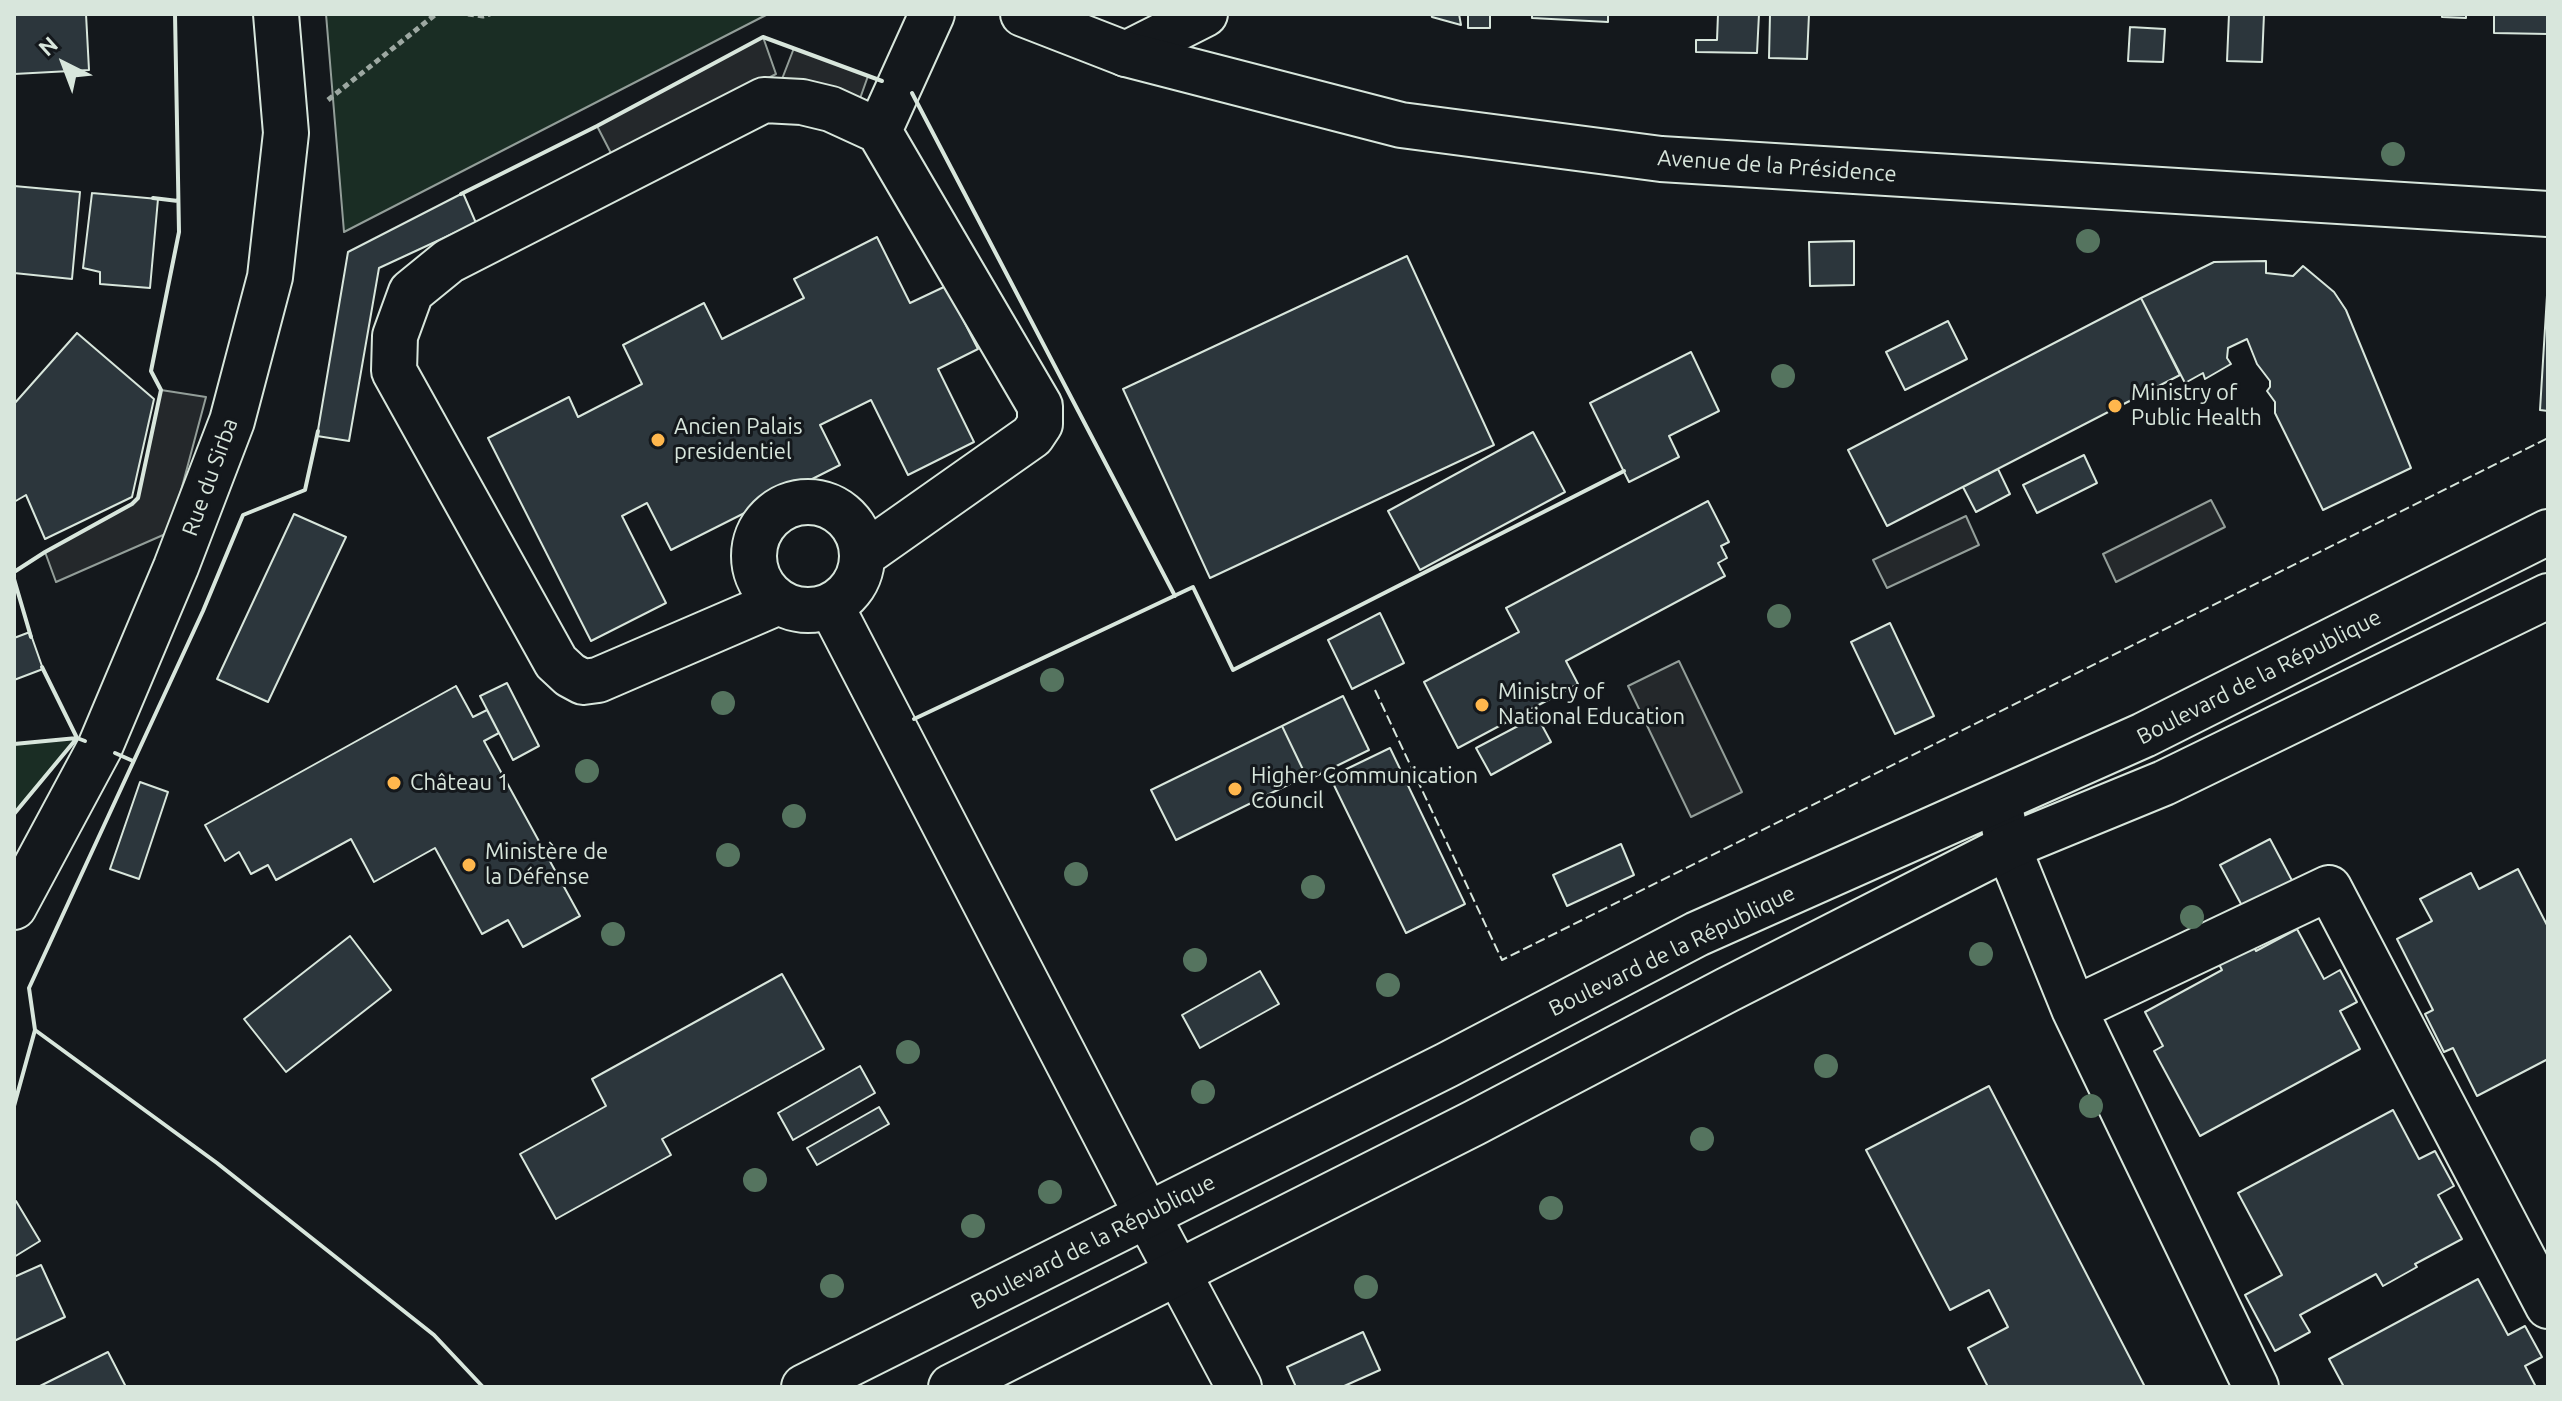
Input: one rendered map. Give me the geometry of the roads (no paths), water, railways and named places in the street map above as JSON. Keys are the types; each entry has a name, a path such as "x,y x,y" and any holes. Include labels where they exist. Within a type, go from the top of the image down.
{"main road":[{"name":"Rue du Sirba","path":"14,907 100,747 176,567 232,421 270,277 286,133 276,14"},
{"path":"879,131 932,14"},
{"name":"Avenue de la Présidence","path":"1023,14 1126,54 1401,125 1661,159 2548,214"},
{"path":"1126,54 1205,14"},
{"path":"779,602 598,680 583,682 570,675 556,662 394,371 395,336 411,292 449,261 764,100 802,102 831,109 879,131 1040,406 1040,424 1032,436 863,555"},
{"path":"806,502 827,505 846,517 857,534 863,555 859,576 847,594 831,606 809,611 770,596 758,579 753,558 757,537 768,519 786,507 806,502"},
{"name":"Boulevard de la République","path":"804,1387 1447,1065 1697,934 2144,735 2548,532"},
{"path":"951,1387 1474,1123 2008,847 2164,783 2548,596"},
{"path":"831,606 1239,1387"},
{"path":"2144,735 2164,783"},
{"path":"1999,801 2008,847 2074,1009 2256,1387"},
{"path":"2074,1009 2329,888 2548,1306"},
{"path":"1697,934 1727,990"},
{"path":"1447,1065 1474,1123"}],"place":[{"name":"Ministry of Public Health","path":"2115,406"},
{"name":"Ancien Palais presidentiel","path":"658,440"},
{"name":"Ministry of National Education","path":"1482,705"},
{"name":"Château 1","path":"394,783"},
{"name":"Higher Communication Council","path":"1235,789"},
{"name":"Ministère de la Défense","path":"469,865"}]}
